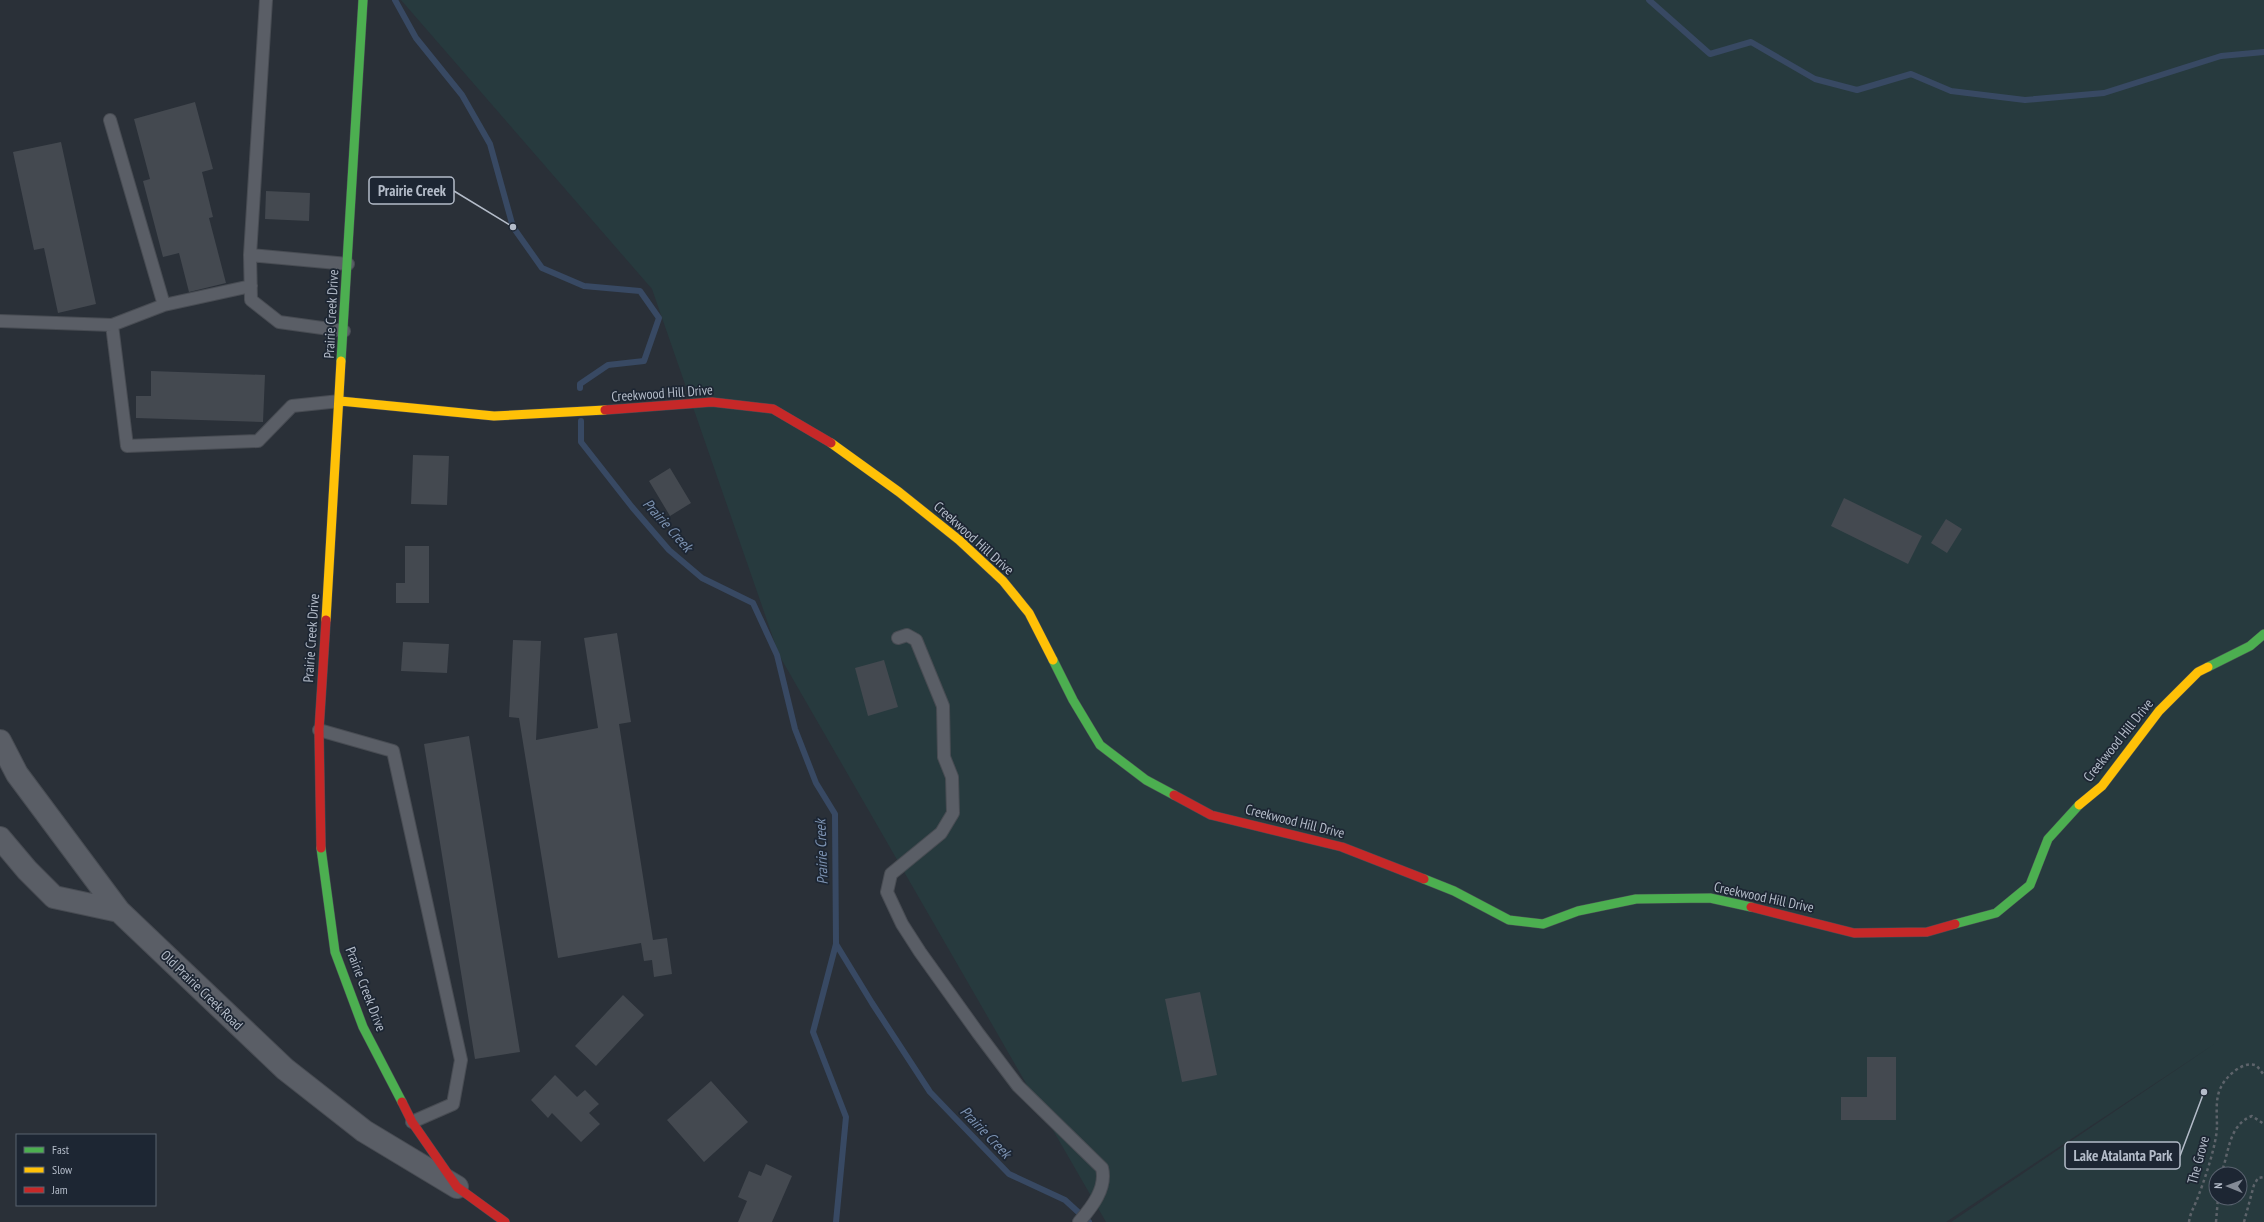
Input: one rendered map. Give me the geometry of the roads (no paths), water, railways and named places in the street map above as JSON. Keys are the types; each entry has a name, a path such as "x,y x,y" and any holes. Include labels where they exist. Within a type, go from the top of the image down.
{"street":[{"name":"Prairie Creek Drive","path":"363,0 319,730 320,844 335,952 363,1027 412,1122 457,1187 505,1222"},
{"name":"Creekwood Hill Drive","path":"340,401 494,416 555,414 712,402 773,409 839,448 899,492 959,540 1004,580 1028,613 1073,700 1100,745 1146,780 1211,815 1342,847 1454,891 1509,920 1524,922 1543,924 1578,911 1636,899 1710,898 1780,913 1854,933 1927,932 1996,913 2030,885 2048,839 2071,812 2102,786 2159,711 2198,672 2250,646 2264,634"},
{"name":"Old Prairie Creek Road","path":"0,741 17,774 119,912 285,1069 364,1131 457,1187"},
{"path":"0,838 27,870 54,897 119,912"}],"lane":[{"path":"266,0 250,255 251,300 279,322 344,331"},
{"path":"110,120 164,305"},
{"path":"250,255 348,264"},
{"path":"0,321 112,325 164,305 251,286"},
{"path":"112,325 127,446 258,441 292,406 340,401"},
{"path":"898,638 907,634 916,640 943,706 944,757 952,777 953,813 940,834 891,874 887,892 902,924 920,952 1018,1086 1102,1168 1105,1179 1093,1205 1080,1222"},
{"path":"319,730 393,751 460,1060 453,1104 412,1122"}],"waterway":[{"name":"Prairie Creek","path":"395,0 416,38 462,95 490,144 513,227 542,268 584,286 640,291 659,318 644,361 608,365 580,384 580,388"},
{"path":"1649,0 1710,54 1751,42 1815,79 1857,90 1911,74 1951,91 2025,100 2104,93 2221,56 2264,52"},
{"name":"Prairie Creek","path":"581,421 581,442 632,507 669,550 702,578 753,603 777,655 795,729 816,783 835,814 836,944 872,1003 930,1092 1009,1174 1065,1200 1089,1222"},
{"path":"836,944 813,1032 846,1117 836,1222"}],"place":[{"name":"Prairie Creek","path":"513,227"},
{"name":"Lake Atalanta Park","path":"2204,1092"}]}
